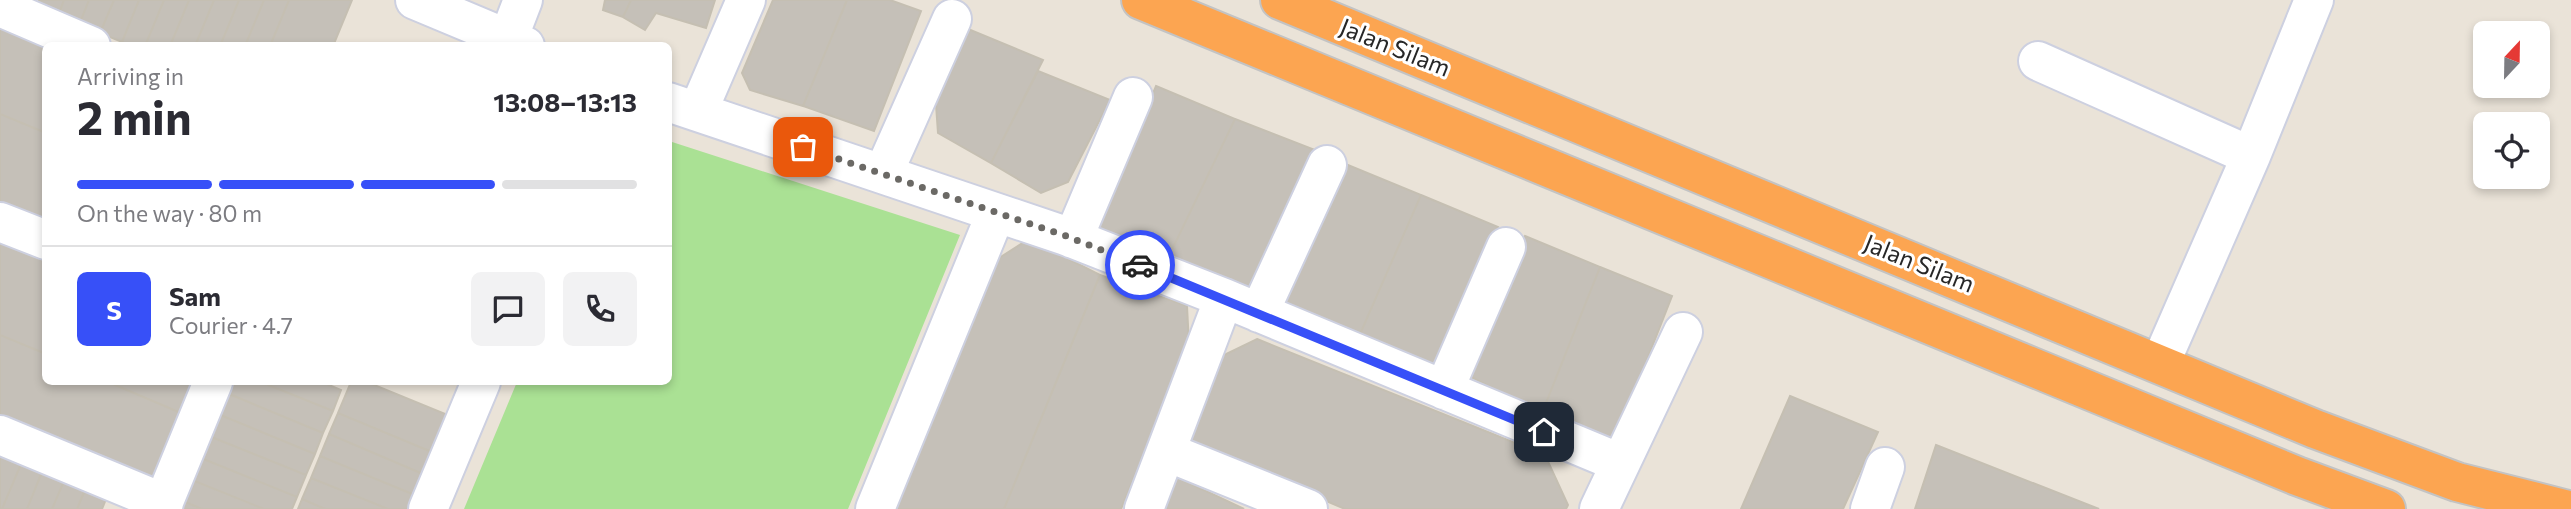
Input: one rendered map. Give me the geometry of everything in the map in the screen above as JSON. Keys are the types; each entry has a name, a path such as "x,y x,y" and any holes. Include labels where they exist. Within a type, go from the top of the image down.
{"highway":[{"path":"1141,0 2297,476 2386,509"},
{"name":"Jalan Silam","path":"1280,0 2315,429 2457,482 2564,509"}],"street":[{"path":"426,2 516,42 523,0"},
{"path":"746,0 683,107 1073,239 1224,298 1620,463"},
{"path":"2160,364 2251,156 2314,0"},
{"path":"0,7 82,42"},
{"path":"883,174 952,19"},
{"path":"2038,61 2251,156"},
{"path":"1073,239 1132,97"},
{"path":"1259,313 1327,165"},
{"path":"875,509 996,212"},
{"path":"0,222 42,238"},
{"path":"1444,390 1506,247"},
{"path":"1144,509 1224,298"},
{"path":"1600,509 1683,332"},
{"path":"0,435 162,506 212,385"},
{"path":"428,509 480,385"},
{"path":"1167,452 1308,509"},
{"path":"1870,509 1885,467"}],"green space":[{"path":"672,142 960,235 848,509 464,509 516,385 672,385"}],"building":[{"path":"39,0 64,0 58,16 37,7"},
{"path":"64,0 89,0 79,25 58,16"},
{"path":"89,0 114,0 100,33 79,25"},
{"path":"114,0 139,0 122,42 100,33"},
{"path":"139,0 164,0 147,42 122,42"},
{"path":"164,0 189,0 172,42 147,42"},
{"path":"189,0 214,0 197,42 172,42"},
{"path":"214,0 239,0 222,42 197,42"},
{"path":"239,0 264,0 247,42 222,42"},
{"path":"264,0 289,0 272,42 247,42"},
{"path":"289,0 352,0 335,42 272,42"},
{"path":"605,0 631,0 623,17 603,10"},
{"path":"631,0 715,0 706,28 656,13 645,30 623,17"},
{"path":"773,0 847,0 803,106 750,90 742,73"},
{"path":"847,0 890,0 921,11 874,131 803,106"},
{"path":"0,23 42,44 42,131 0,114"},
{"path":"968,29 1043,60 991,163 938,133 935,90"},
{"path":"1038,71 1110,100 1068,182 1041,193 991,163"},
{"path":"1156,86 1235,119 1169,256 1098,228"},
{"path":"0,114 42,131 42,223 0,206"},
{"path":"1235,119 1315,150 1253,290 1169,256"},
{"path":"1343,163 1421,195 1357,341 1278,308"},
{"path":"1421,195 1498,227 1435,372 1357,341"},
{"path":"0,235 42,252 42,352 0,335"},
{"path":"1525,236 1600,267 1542,413 1469,376"},
{"path":"1029,239 1100,275 1004,509 895,509 996,260"},
{"path":"1600,267 1672,296 1613,446 1542,413"},
{"path":"1100,275 1187,306 1189,345 1121,509 1004,509"},
{"path":"0,335 42,352 42,385 115,385 181,413 155,481 0,417"},
{"path":"1257,339 1545,455 1568,505 1566,509 1345,509 1190,443 1220,357"},
{"path":"115,385 194,385 181,413"},
{"path":"225,385 268,385 333,411 323,433 222,391"},
{"path":"268,385 329,385 341,390 333,411"},
{"path":"350,385 374,385 455,418 439,455 338,413"},
{"path":"222,391 323,433 315,454 213,412"},
{"path":"1790,396 1878,432 1843,509 1741,509"},
{"path":"213,412 315,454 306,475 204,434"},
{"path":"338,413 439,455 430,477 329,434"},
{"path":"204,434 306,475 297,497 196,456"},
{"path":"329,434 430,477 422,498 320,456"},
{"path":"1936,445 2099,509 1915,509"},
{"path":"0,455 21,464 2,509 0,509"},
{"path":"196,456 297,497 292,509 264,509 187,478"},
{"path":"320,456 422,498 417,509 388,509 311,478"},
{"path":"21,464 42,472 27,509 2,509"},
{"path":"42,472 64,481 52,509 27,509"},
{"path":"1176,477 1244,509 1163,509"},
{"path":"187,478 264,509 202,509 178,499"},
{"path":"311,478 388,509 325,509 302,499"},
{"path":"64,481 85,490 77,509 52,509"},
{"path":"85,490 106,499 102,509 77,509"},
{"path":"178,499 202,509 174,509"},
{"path":"302,499 325,509 298,509"}],"way so far":[{"path":"803,147 1066,236 1140,265"}],"route":[{"path":"1140,265 1544,432"}]}
